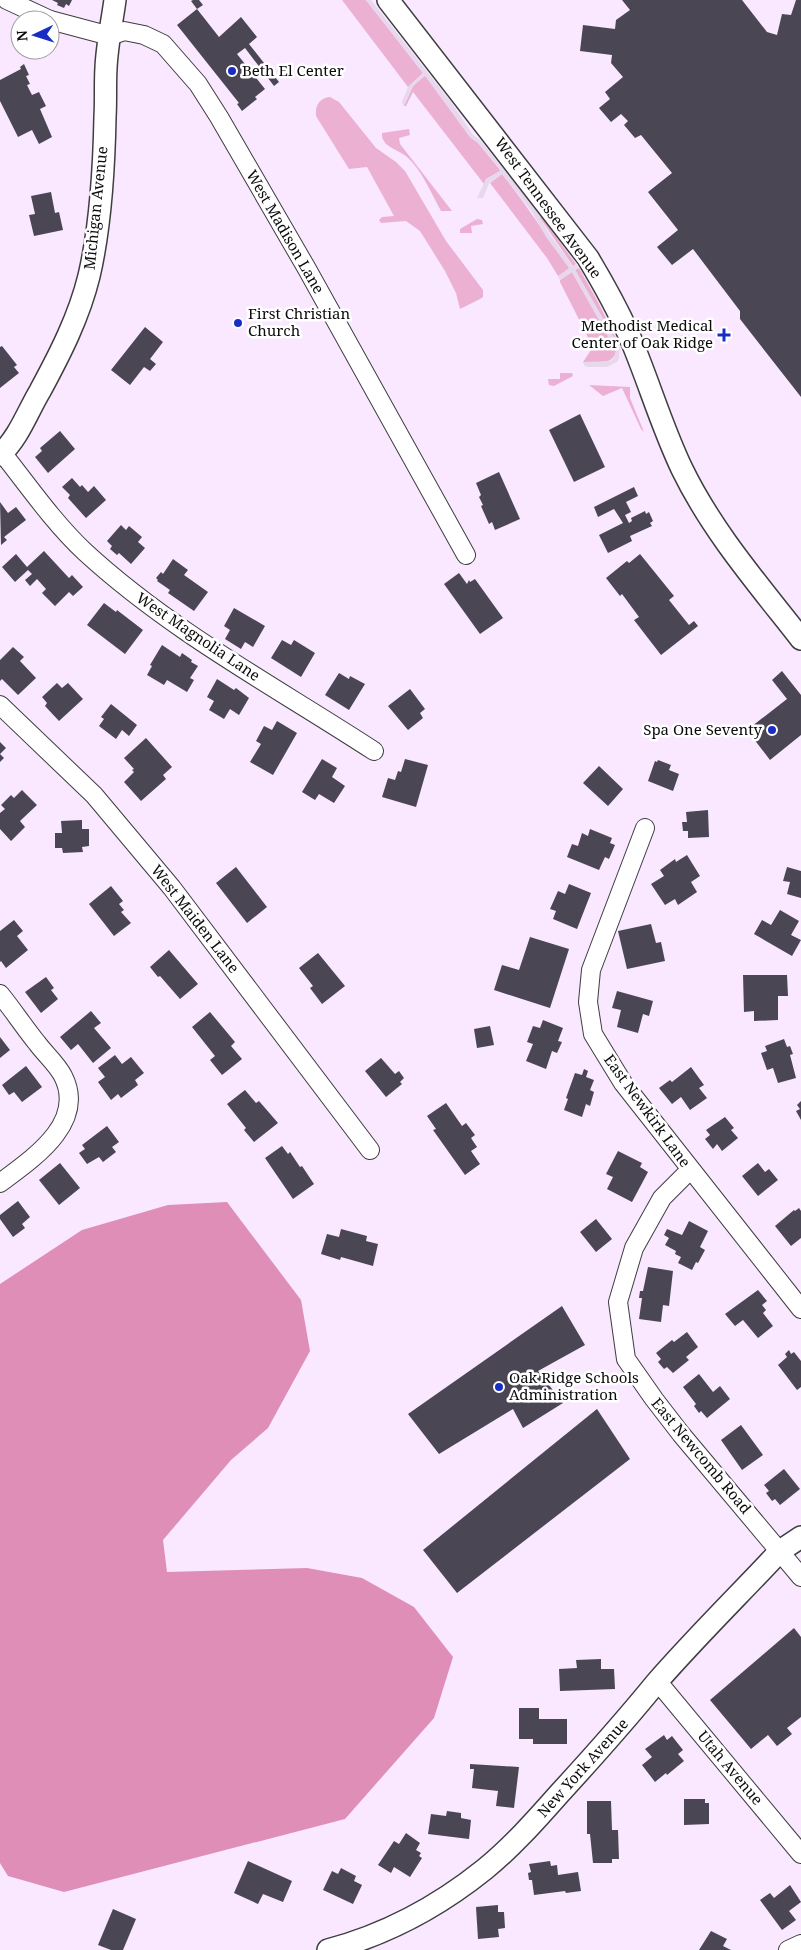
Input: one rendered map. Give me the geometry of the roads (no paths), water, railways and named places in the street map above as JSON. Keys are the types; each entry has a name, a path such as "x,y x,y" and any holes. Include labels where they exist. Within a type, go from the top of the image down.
{"street":[{"path":"7,0 28,10"},
{"name":"Michigan Avenue","path":"1,453 24,424 38,393 63,348 82,302 89,276 101,192 106,68 115,0"},
{"name":"West Tennessee Avenue","path":"388,0 588,258 609,294 629,336 665,432 683,471 714,525 801,639"},
{"path":"60,23 110,36"},
{"name":"West Madison Lane","path":"110,36 124,31 144,35 163,44 198,84 307,270 466,555"},
{"name":"West Magnolia Lane","path":"1,453 84,551 133,594 179,628 234,664 312,710 374,751"},
{"name":"West Maiden Lane","path":"0,705 94,795 172,888 370,1150"},
{"name":"East Newkirk Lane","path":"645,828 591,970 588,1002 593,1034 623,1083 801,1309"},
{"path":"0,994 62,1073 67,1088 68,1111 58,1130 44,1148 0,1183"},
{"name":"East Newcomb Road","path":"690,1170 662,1198 634,1248 618,1302 626,1359 681,1434 801,1577"},
{"name":"New York Avenue","path":"328,1950 352,1947 404,1922 452,1893 486,1868 537,1819 658,1682 780,1550 801,1536"},
{"name":"Utah Avenue","path":"658,1682 801,1854"},
{"path":"788,1950 801,1944"}],"place":[{"name":"Beth El Center","path":"232,71"},
{"name":"First Christian Church","path":"238,323"},
{"name":"Methodist Medical Center of Oak Ridge","path":"724,335"},
{"name":"Spa One Seventy","path":"772,730"},
{"name":"Oak Ridge Schools Administration","path":"499,1387"}]}
